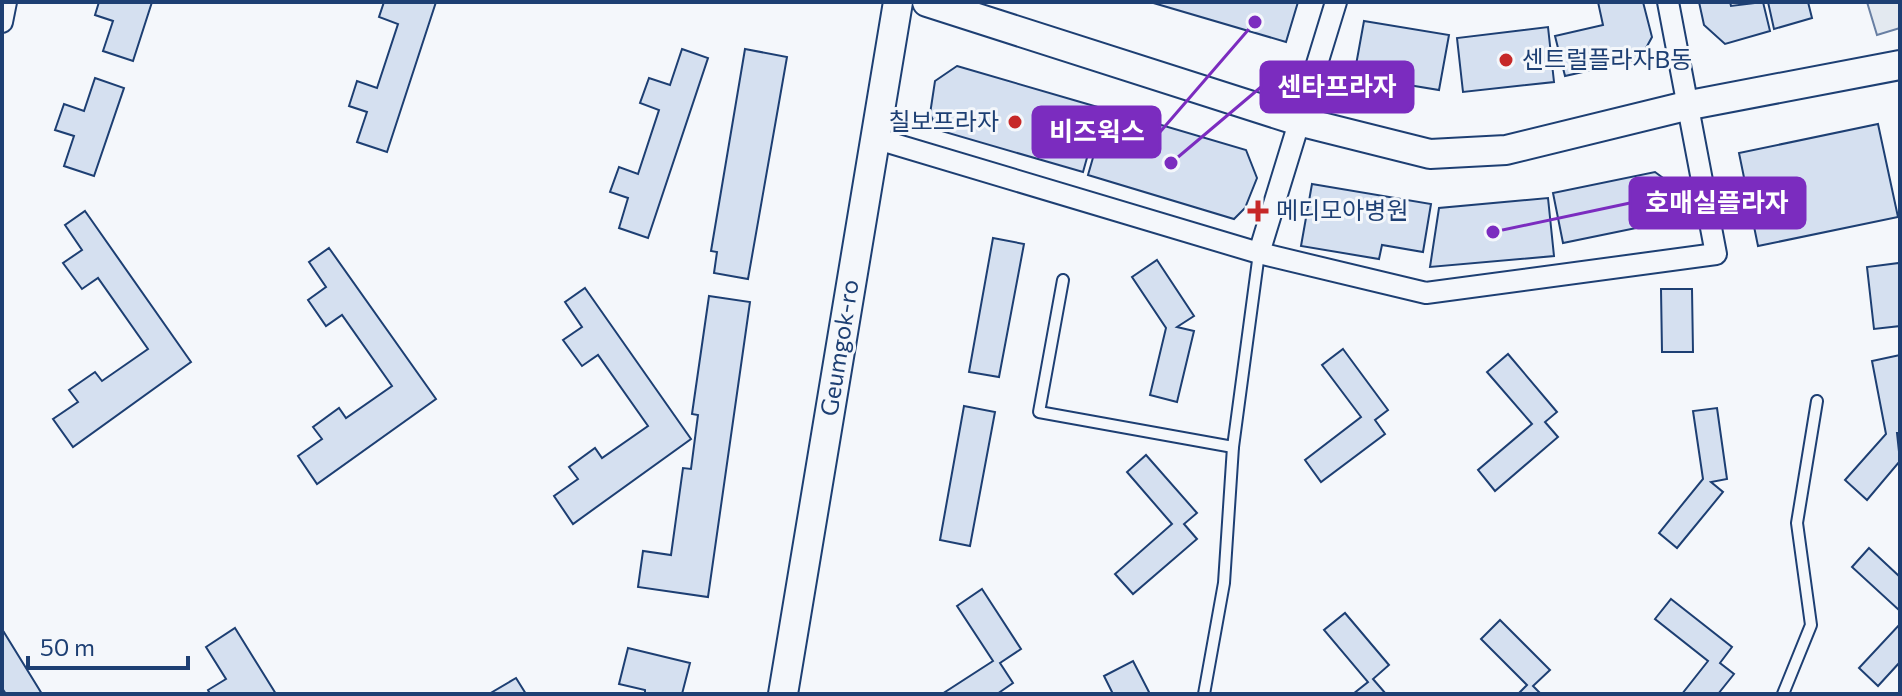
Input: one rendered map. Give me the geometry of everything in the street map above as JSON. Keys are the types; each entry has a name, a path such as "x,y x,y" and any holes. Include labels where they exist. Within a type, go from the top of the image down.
{"street":[{"path":"2,22 6,2"},
{"name":"Geumgok-ro","path":"783,694 898,2"},
{"path":"927,2 1302,122 1430,154 1506,150 1690,105 1900,65"},
{"path":"1259,253 1302,122 1336,2"},
{"path":"874,138 1259,253 1426,293 1716,254 1668,2"}],"lane":[{"path":"1204,694 1224,583 1233,447 1259,253"},
{"path":"1063,280 1039,412 1233,447"},
{"path":"1783,694 1811,625 1797,523 1817,401"}],"shaded area":[{"path":"1867,2 1900,2 1900,28 1877,35"}],"building":[{"path":"99,2 152,2 133,61 103,51 113,21 95,15"},
{"path":"384,2 436,2 387,152 357,142 367,112 349,106 357,81 377,88 398,24 379,17"},
{"path":"1150,2 1298,2 1286,42"},
{"path":"1598,2 1643,2 1652,37 1640,59 1565,76 1555,36 1603,25"},
{"path":"1699,2 1730,2 1731,6 1763,2 1770,31 1725,44 1704,25"},
{"path":"1768,2 1808,2 1812,18 1774,29"},
{"path":"1364,21 1449,35 1439,90 1354,76"},
{"name":"센트럴플라자B동","path":"1548,27 1554,82 1463,92 1457,38"},
{"path":"682,49 708,58 648,238 619,228 628,198 610,192 619,167 638,174 659,110 640,103 649,78 670,85"},
{"path":"745,49 787,57 748,279 714,273 717,252 711,251"},
{"name":"칠보프라자","path":"957,66 1101,108 1083,172 938,130 930,114 935,81"},
{"path":"95,78 124,88 94,176 64,166 74,136 55,130 64,104 84,111"},
{"path":"1107,109 1246,150 1257,178 1245,208 1234,219 1088,175"},
{"path":"1878,124 1898,217 1758,246 1739,153"},
{"path":"1655,172 1674,186 1680,219 1563,243 1553,193"},
{"path":"1312,184 1431,204 1423,252 1382,245 1379,259 1301,246"},
{"path":"1548,198 1554,256 1430,267 1439,208"},
{"path":"85,211 191,362 73,447 53,419 78,402 69,390 95,372 102,381 148,349 98,278 82,289 63,263 82,250 65,225"},
{"path":"993,238 1024,244 999,377 969,372"},
{"path":"329,248 436,399 317,484 298,456 322,439 313,427 339,408 346,418 392,386 342,315 326,326 308,300 326,287 309,262"},
{"path":"1157,260 1194,316 1177,327 1194,331 1177,402 1150,395 1166,328 1132,277"},
{"path":"1899,263 1900,326 1874,329 1867,267"},
{"path":"585,288 691,439 573,524 554,496 578,479 569,467 595,448 602,458 648,426 598,355 582,366 563,340 582,327 565,302"},
{"path":"1661,289 1692,289 1693,352 1662,352"},
{"path":"709,296 750,302 708,597 638,587 643,551 671,555 683,468 691,469 698,415 692,414"},
{"path":"1343,349 1388,410 1375,420 1385,434 1321,482 1305,460 1361,417 1322,365"},
{"path":"1508,354 1557,412 1545,422 1558,437 1495,491 1478,470 1532,424 1487,372"},
{"path":"1900,355 1900,433 1897,433 1900,461 1867,500 1845,480 1886,434 1872,361"},
{"path":"964,406 995,412 970,546 940,540"},
{"path":"1717,408 1727,479 1711,482 1723,492 1677,548 1659,533 1703,479 1693,411"},
{"path":"1146,455 1197,513 1184,524 1197,539 1133,594 1115,574 1172,524 1127,472"},
{"path":"1869,548 1900,577 1900,611 1852,567"},
{"path":"982,589 1021,649 1000,663 1013,683 997,694 942,694 993,661 957,606"},
{"path":"1671,599 1732,647 1720,663 1734,674 1718,694 1682,694 1708,661 1655,619"},
{"path":"1345,613 1389,665 1373,679 1386,694 1353,694 1368,682 1324,630"},
{"path":"1500,620 1550,670 1533,686 1541,694 1518,694 1527,685 1481,639"},
{"path":"1900,624 1900,662 1878,686 1859,668"},
{"path":"235,628 276,694 210,694 208,690 226,679 206,647"},
{"path":"2,629 42,694 6,694 2,688"},
{"path":"628,648 690,663 682,694 645,694 645,690 619,684"},
{"path":"1133,661 1150,694 1113,694 1104,676"},
{"path":"516,678 526,694 489,694"}],"place":[{"name":"비즈윅스","path":"1255,22"},
{"name":"센트럴플라자B동","path":"1506,60"},
{"name":"칠보프라자","path":"1015,122"},
{"name":"센타프라자","path":"1171,163"},
{"name":"메디모아병원","path":"1258,211"},
{"name":"호매실플라자","path":"1493,232"}]}
